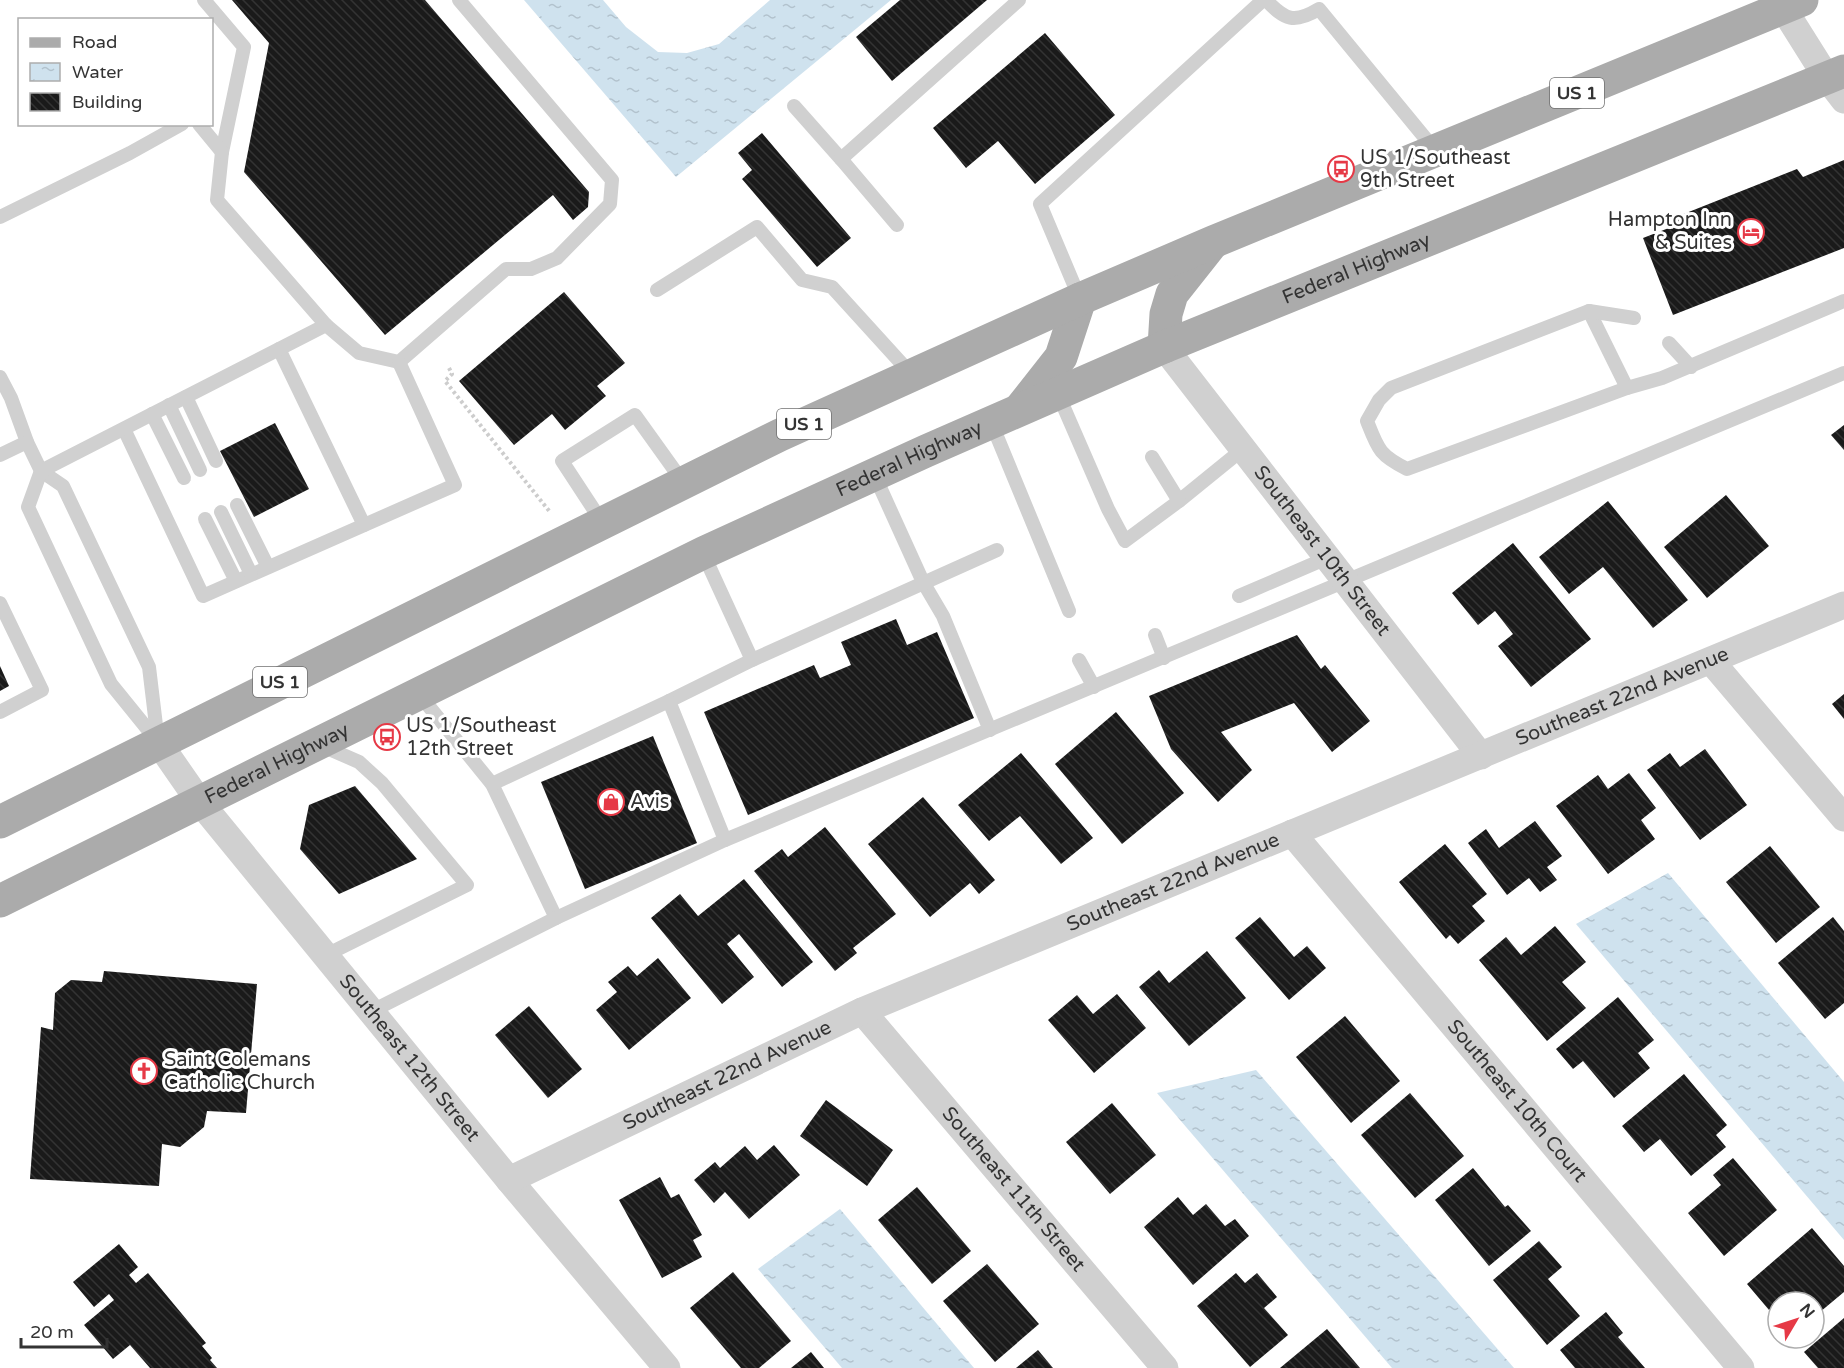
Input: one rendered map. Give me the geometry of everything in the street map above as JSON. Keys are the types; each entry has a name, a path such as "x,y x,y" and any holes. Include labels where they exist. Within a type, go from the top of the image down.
{"main road":[{"name":"US 1","path":"0,822 683,482 912,375 1213,242 1788,3"},
{"name":"Federal Highway","path":"0,901 703,553 874,474 1164,347 1838,83"},
{"path":"1164,347 1166,314 1172,294 1213,242"},
{"path":"1005,416 1061,357 1080,299"}],"street":[{"path":"1788,3 1838,83"},
{"name":"Southeast 10th Street","path":"1164,347 1481,756"},
{"name":"Southeast 22nd Avenue","path":"509,1180 862,1011 1844,605"},
{"path":"1711,661 1844,818"},
{"name":"Southeast 12th Street","path":"158,742 199,801 509,1180 667,1368"},
{"name":"Southeast 10th Court","path":"1292,833 1741,1368"},
{"name":"Southeast 11th Street","path":"862,1011 1165,1368"}],"lane":[{"path":"204,0 244,47 222,152 217,200 326,325 359,353 399,362"},
{"path":"399,362 506,269 531,269 557,258 610,204 612,180 459,0"},
{"path":"841,159 1019,0"},
{"path":"1080,299 1040,204 1265,0 1290,19 1305,17 1324,5 1436,151"},
{"path":"794,106 897,225"},
{"path":"0,217 130,153 178,126"},
{"path":"201,126 222,152"},
{"path":"657,290 757,227 802,280 832,287 912,375"},
{"path":"1634,318 1589,311 1391,388 1379,400 1367,421 1377,446 1388,459 1407,469 1691,367 1844,301"},
{"path":"1589,311 1628,388"},
{"path":"158,742 111,684 28,507 41,471 326,325"},
{"path":"1668,344 1691,367"},
{"path":"279,350 364,525"},
{"path":"124,429 203,596 454,485 399,362"},
{"path":"372,1011 556,918 725,840 1844,373"},
{"path":"0,377 41,471 63,486 149,667 158,742"},
{"path":"1058,394 1108,509 1125,541 1243,449"},
{"path":"186,397 216,461"},
{"path":"169,405 200,470"},
{"path":"152,414 184,478"},
{"path":"602,522 562,461 635,415 683,482"},
{"path":"1005,416 1069,611"},
{"path":"0,455 27,442"},
{"path":"1152,457 1179,501"},
{"path":"874,474 923,582 943,616 990,730"},
{"path":"237,505 268,567"},
{"path":"221,512 251,574"},
{"path":"205,519 236,581"},
{"path":"492,784 752,660 997,550"},
{"path":"703,553 752,660"},
{"path":"1239,596 1328,558"},
{"path":"0,603 42,690 0,712"},
{"path":"1155,635 1164,658"},
{"path":"1079,660 1094,687"},
{"path":"418,693 492,784 556,918"},
{"path":"669,701 725,840"},
{"path":"317,743 359,762 382,783 467,885 326,955"}],"path":[{"path":"449,368 452,374 445,381 550,512"}],"water":[{"path":"524,0 603,0 626,27 658,52 687,53 719,44 770,0 891,0 676,177"},
{"path":"1668,873 1844,1082 1844,1240 1576,924"},
{"path":"1256,1070 1514,1368 1392,1368 1157,1093"},
{"path":"840,1209 974,1368 842,1368 758,1269"}],"building":[{"path":"232,0 425,0 589,192 588,207 573,220 553,195 385,335 244,172 269,43"},
{"path":"900,0 987,0 892,81 856,37"},
{"path":"1045,33 1115,115 1035,184 998,141 966,168 933,128"},
{"path":"762,133 851,238 817,267 742,179 752,170 738,153"},
{"name":"Hampton Inn & Suites","path":"1844,160 1844,248 1673,315 1643,238 1674,226 1671,219 1797,169 1803,177"},
{"path":"564,292 625,363 597,386 606,396 565,430 552,414 514,445 459,381"},
{"path":"275,423 309,489 254,517 220,451"},
{"path":"1844,425 1844,450 1831,435"},
{"path":"1726,495 1769,546 1707,598 1664,547"},
{"path":"1608,501 1688,600 1653,628 1603,567 1569,594 1539,557"},
{"path":"1513,543 1591,639 1531,687 1498,646 1513,634 1495,611 1478,625 1452,593"},
{"path":"896,619 907,645 937,632 974,718 748,815 704,712 814,665 820,678 851,665 841,642"},
{"path":"1297,635 1321,669 1325,665 1370,721 1332,752 1294,703 1221,732 1252,770 1218,802 1171,749 1149,696"},
{"path":"0,666 9,686 0,691"},
{"path":"1844,694 1844,719 1832,704"},
{"path":"1116,712 1184,793 1122,844 1055,764"},
{"path":"653,736 697,843 585,889 541,782"},
{"path":"1705,749 1747,805 1700,840 1647,770 1670,753 1680,767"},
{"path":"1021,753 1093,838 1061,864 1020,816 989,841 958,805"},
{"path":"1629,773 1656,808 1641,820 1655,839 1608,874 1556,806 1598,775 1608,789"},
{"path":"355,786 417,859 339,894 300,849 309,805"},
{"path":"923,797 995,880 979,894 970,883 930,917 868,844"},
{"path":"1535,821 1562,856 1547,867 1557,880 1540,892 1529,878 1507,895 1468,843 1486,829 1499,848"},
{"path":"825,827 896,914 853,948 857,953 835,971 754,871 782,849 788,857"},
{"path":"1445,844 1487,894 1472,906 1485,921 1458,944 1450,935 1446,939 1399,882"},
{"path":"1770,846 1820,907 1776,943 1726,882"},
{"path":"744,879 813,962 782,987 739,934 727,944 754,977 722,1004 651,918 680,894 698,916"},
{"path":"1260,917 1294,957 1307,946 1326,968 1289,1000 1235,938"},
{"path":"1833,917 1844,931 1844,1003 1825,1019 1778,963"},
{"path":"1555,926 1586,962 1562,982 1586,1008 1547,1041 1479,960 1506,937 1521,955"},
{"path":"1207,951 1246,998 1189,1046 1139,987 1159,970 1169,983"},
{"path":"658,958 691,998 629,1050 596,1010 617,992 608,982 628,966 637,976"},
{"name":"Saint Colemans Catholic Church","path":"104,971 257,984 246,1113 207,1111 204,1127 180,1147 162,1144 159,1186 30,1179 41,1027 53,1030 55,993 71,980 102,982"},
{"path":"1117,994 1146,1028 1094,1073 1048,1020 1077,995 1093,1014"},
{"path":"1618,997 1654,1040 1638,1053 1650,1068 1614,1098 1583,1061 1573,1069 1556,1049"},
{"path":"529,1006 582,1069 548,1098 495,1035"},
{"path":"1345,1016 1400,1081 1351,1123 1296,1057"},
{"path":"1684,1074 1727,1125 1716,1135 1726,1147 1691,1176 1660,1139 1644,1152 1622,1126"},
{"path":"1410,1093 1464,1156 1415,1198 1361,1135"},
{"path":"826,1100 893,1150 867,1186 800,1136"},
{"path":"1112,1103 1156,1155 1110,1194 1066,1142"},
{"path":"774,1145 800,1175 749,1219 725,1192 714,1203 694,1180 715,1162 720,1168 745,1146 757,1160"},
{"path":"1733,1158 1777,1210 1724,1256 1688,1213 1721,1185 1713,1175"},
{"path":"1473,1168 1505,1207 1508,1205 1531,1231 1489,1266 1435,1200"},
{"path":"660,1177 671,1198 679,1194 702,1235 693,1240 702,1257 662,1278 619,1200"},
{"path":"917,1187 971,1251 932,1284 878,1220"},
{"path":"1178,1197 1193,1215 1206,1204 1225,1226 1235,1219 1249,1236 1193,1285 1144,1227"},
{"path":"1812,1228 1844,1266 1844,1292 1826,1307 1826,1290 1766,1290 1766,1306 1747,1284"},
{"path":"1539,1241 1562,1267 1548,1279 1580,1316 1547,1345 1493,1280"},
{"path":"119,1244 138,1267 129,1275 136,1283 148,1273 206,1343 202,1346 217,1368 150,1368 130,1345 113,1359 84,1325 114,1300 109,1294 94,1307 73,1282"},
{"path":"987,1264 1039,1324 995,1362 943,1301"},
{"path":"733,1272 791,1341 759,1368 741,1368 690,1308"},
{"path":"1236,1273 1245,1283 1257,1273 1277,1297 1264,1308 1288,1335 1250,1367 1197,1306"},
{"path":"1606,1312 1623,1333 1618,1337 1645,1368 1575,1368 1560,1350"},
{"path":"1844,1318 1844,1368 1818,1368 1804,1352 1826,1350 1826,1333"},
{"path":"1327,1329 1360,1368 1280,1368"},
{"path":"1038,1350 1053,1368 1016,1368"},
{"path":"811,1352 824,1368 791,1368"}],"place":[{"name":"US 1/Southeast 9th Street","path":"1341,169"},
{"name":"Hampton Inn & Suites","path":"1751,232"},
{"name":"US 1/Southeast 12th Street","path":"387,737"},
{"name":"Avis","path":"611,802"},
{"name":"Saint Colemans Catholic Church","path":"144,1071"}]}
